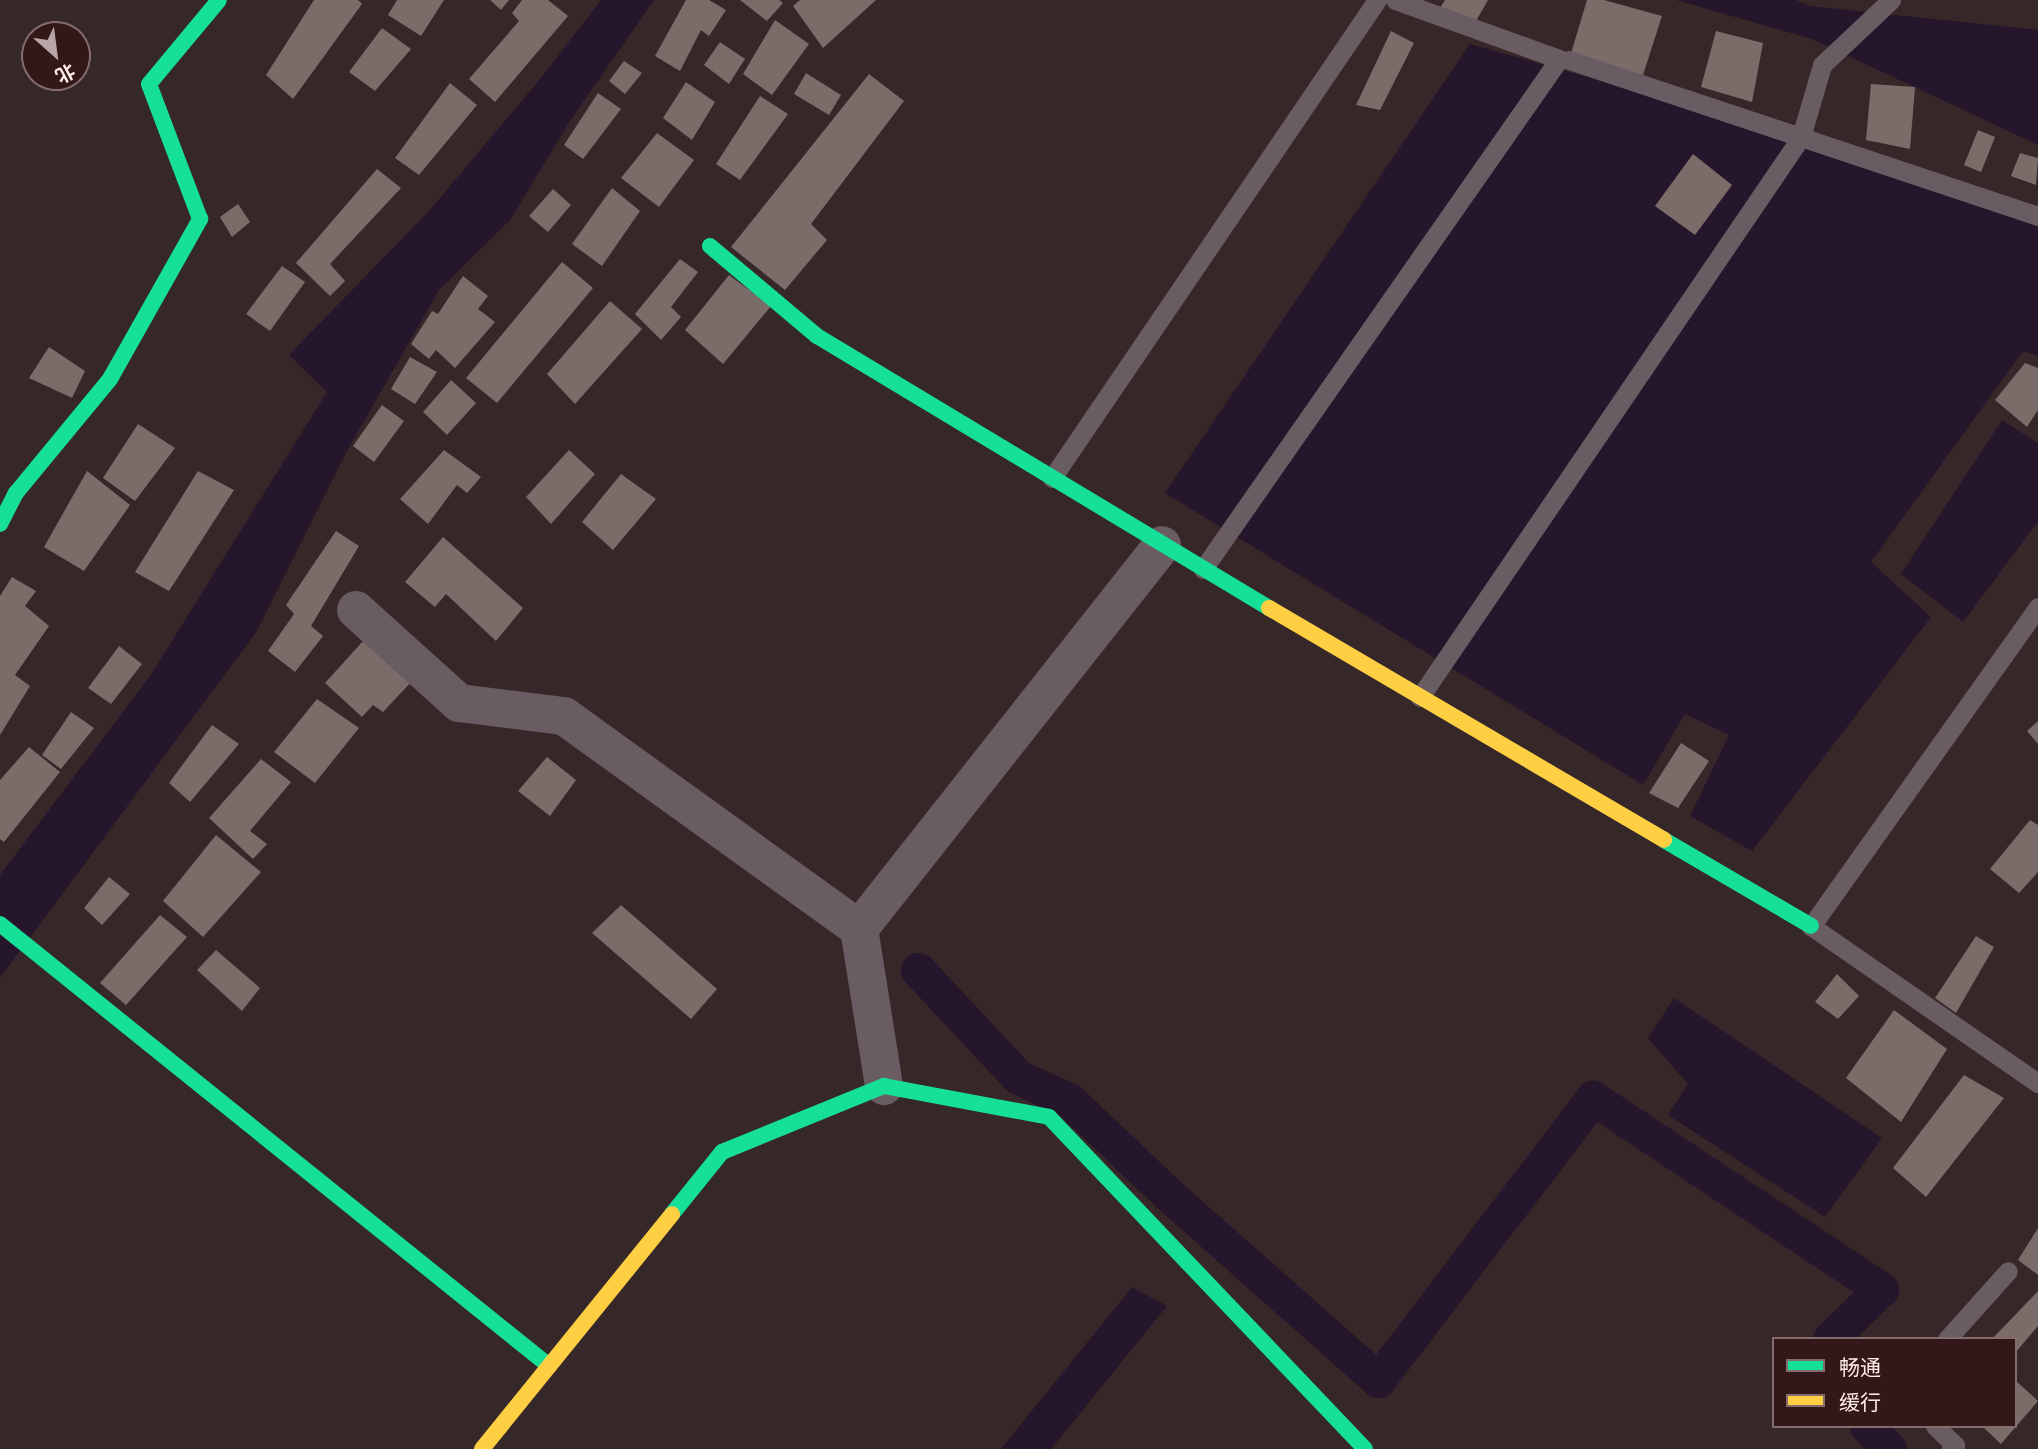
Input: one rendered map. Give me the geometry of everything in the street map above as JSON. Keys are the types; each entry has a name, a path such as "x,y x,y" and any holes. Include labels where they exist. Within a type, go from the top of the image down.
{"street":[{"path":"0,524 16,492 110,379 200,219 149,84 219,0"},
{"path":"710,246 817,336 1161,545 1811,926"},
{"path":"859,929 1161,545"},
{"path":"356,610 459,703 564,716 859,929 884,1086"},
{"path":"0,924 548,1365"},
{"path":"482,1449 722,1152 884,1086 1049,1117 1365,1449"}],"lane":[{"path":"1052,478 1377,0"},
{"path":"1203,569 1559,58 1395,0"},
{"path":"1420,697 1801,137 1822,65 1891,0"},
{"path":"1569,60 2038,216"},
{"path":"2038,607 1811,926 2038,1083"},
{"path":"1949,1337 2008,1271"},
{"path":"1938,1428 1955,1445 1951,1449"}],"shaded area":[{"path":"601,0 654,0 572,118 510,220 439,290 347,451 257,631 0,978 0,875 152,673 327,392 289,355 429,211 541,78"},
{"path":"1676,0 1796,0 1810,6 2038,30 2038,145 1812,39"},
{"path":"1470,44 1801,137 2038,227 2038,356 2023,351 1871,562 1931,617 1752,851 1690,816 1729,735 1685,714 1643,785 1165,493"},
{"path":"2002,420 2038,443 2038,522 1963,622 1901,574"},
{"path":"1674,998 1882,1138 1825,1217 1668,1115 1688,1084 1648,1038"},
{"path":"1132,1287 1167,1306 1051,1449 1001,1449"}],"building":[{"path":"314,0 358,0 362,4 293,99 266,75"},
{"path":"397,0 444,0 421,36 388,15"},
{"path":"490,0 509,0 501,10"},
{"path":"522,0 548,0 568,16 495,102 469,79 519,21 512,13"},
{"path":"686,0 709,0 726,10 709,36 701,30 680,71 655,56"},
{"path":"740,0 779,0 783,3 767,21"},
{"path":"800,0 876,0 823,48 793,6"},
{"path":"1445,0 1488,0 1475,23 1440,8"},
{"path":"1587,0 1604,0 1662,16 1643,75 1569,60"},
{"path":"775,20 809,44 772,95 743,74"},
{"path":"382,28 411,49 375,91 349,72"},
{"path":"1391,31 1414,43 1380,110 1356,105"},
{"path":"1716,31 1763,43 1752,102 1701,87"},
{"path":"720,42 745,59 729,84 704,65"},
{"path":"624,61 642,73 625,94 609,81"},
{"path":"806,73 841,95 829,115 794,94"},
{"path":"869,74 904,101 811,224 827,240 785,290 731,247"},
{"path":"686,82 715,102 692,140 663,118"},
{"path":"450,83 477,105 419,175 395,158"},
{"path":"1871,84 1915,87 1910,149 1866,140"},
{"path":"598,93 621,109 583,159 564,145"},
{"path":"760,96 788,114 740,180 716,164"},
{"path":"1978,130 1995,137 1981,172 1964,165"},
{"path":"657,133 694,160 659,207 621,178"},
{"path":"2020,153 2038,158 2036,185 2011,176"},
{"path":"1693,154 1732,185 1695,235 1655,206"},
{"path":"377,169 401,188 330,264 345,281 330,296 296,263"},
{"path":"612,188 640,211 602,266 572,244"},
{"path":"553,189 571,205 548,232 529,216"},
{"path":"238,204 250,222 232,237 220,217"},
{"path":"680,259 698,272 671,307 681,317 661,340 635,314"},
{"path":"562,262 593,288 497,403 466,378"},
{"path":"282,266 305,282 270,331 246,314"},
{"path":"729,275 771,306 723,364 685,330"},
{"path":"463,276 488,296 478,309 495,322 455,368 436,350 429,359 411,344 432,311 438,314"},
{"path":"610,301 642,329 575,404 547,374"},
{"path":"49,347 85,371 72,398 29,378"},
{"path":"410,357 437,372 415,404 391,389"},
{"path":"2025,363 2038,368 2038,410 2027,427 1995,400"},
{"path":"451,380 476,403 447,435 423,412"},
{"path":"382,405 404,421 374,462 353,446"},
{"path":"138,424 175,448 135,501 103,478"},
{"path":"444,450 481,477 467,493 457,485 428,524 400,499"},
{"path":"569,450 595,474 551,524 526,497"},
{"path":"87,471 130,505 84,571 44,547"},
{"path":"198,471 234,490 169,591 135,572"},
{"path":"621,474 656,499 613,550 582,522"},
{"path":"336,531 359,546 311,626 323,636 295,672 268,651 294,614 286,605"},
{"path":"443,537 523,608 496,641 446,594 435,607 405,582"},
{"path":"12,577 36,591 25,606 49,626 15,675 30,686 0,735 0,596"},
{"path":"364,640 415,678 383,712 373,705 362,717 325,683"},
{"path":"119,646 142,664 111,704 88,688"},
{"path":"317,699 359,728 315,783 274,752"},
{"path":"71,712 94,728 61,769 42,755"},
{"path":"2038,721 2038,744 2027,731"},
{"path":"212,725 239,744 190,802 169,783"},
{"path":"1681,743 1709,761 1678,808 1649,793"},
{"path":"29,747 60,772 4,842 0,839 0,780"},
{"path":"547,757 576,780 550,816 518,791"},
{"path":"261,759 291,782 250,831 267,844 253,859 209,818"},
{"path":"2030,820 2038,825 2038,872 2019,893 1990,869"},
{"path":"216,835 261,872 203,937 163,901"},
{"path":"109,877 130,894 102,925 84,908"},
{"path":"621,905 717,989 691,1019 592,933"},
{"path":"160,915 187,937 126,1005 100,983"},
{"path":"1976,936 1994,947 1956,1013 1935,998"},
{"path":"216,950 260,988 242,1011 197,970"},
{"path":"1837,974 1859,996 1838,1019 1815,1002"},
{"path":"1894,1010 1947,1049 1901,1122 1846,1078"},
{"path":"1964,1075 2004,1098 1926,1197 1893,1168"},
{"path":"2038,1228 2038,1275 2018,1260"},
{"path":"2038,1291 2038,1326 2017,1351 2017,1337 1994,1337"},
{"path":"2017,1382 2038,1401 2017,1425"},
{"path":"1984,1428 2015,1428 2001,1444"}],"waterway":[{"path":"918,970 1018,1077 1070,1101 1168,1194 1378,1380 1593,1098 1881,1289 1832,1337"},
{"path":"1869,1428 1889,1449"}],"traffic: fast":[{"path":"0,524 16,493 110,379 200,219 149,84 219,0"},
{"path":"710,246 817,336 1269,608"},
{"path":"1664,840 1811,926"},
{"path":"0,924 548,1365"},
{"path":"672,1214 722,1152 884,1086 1049,1117 1365,1449"}],"traffic: slow":[{"path":"1269,608 1664,840"},
{"path":"482,1449 672,1214"}]}
